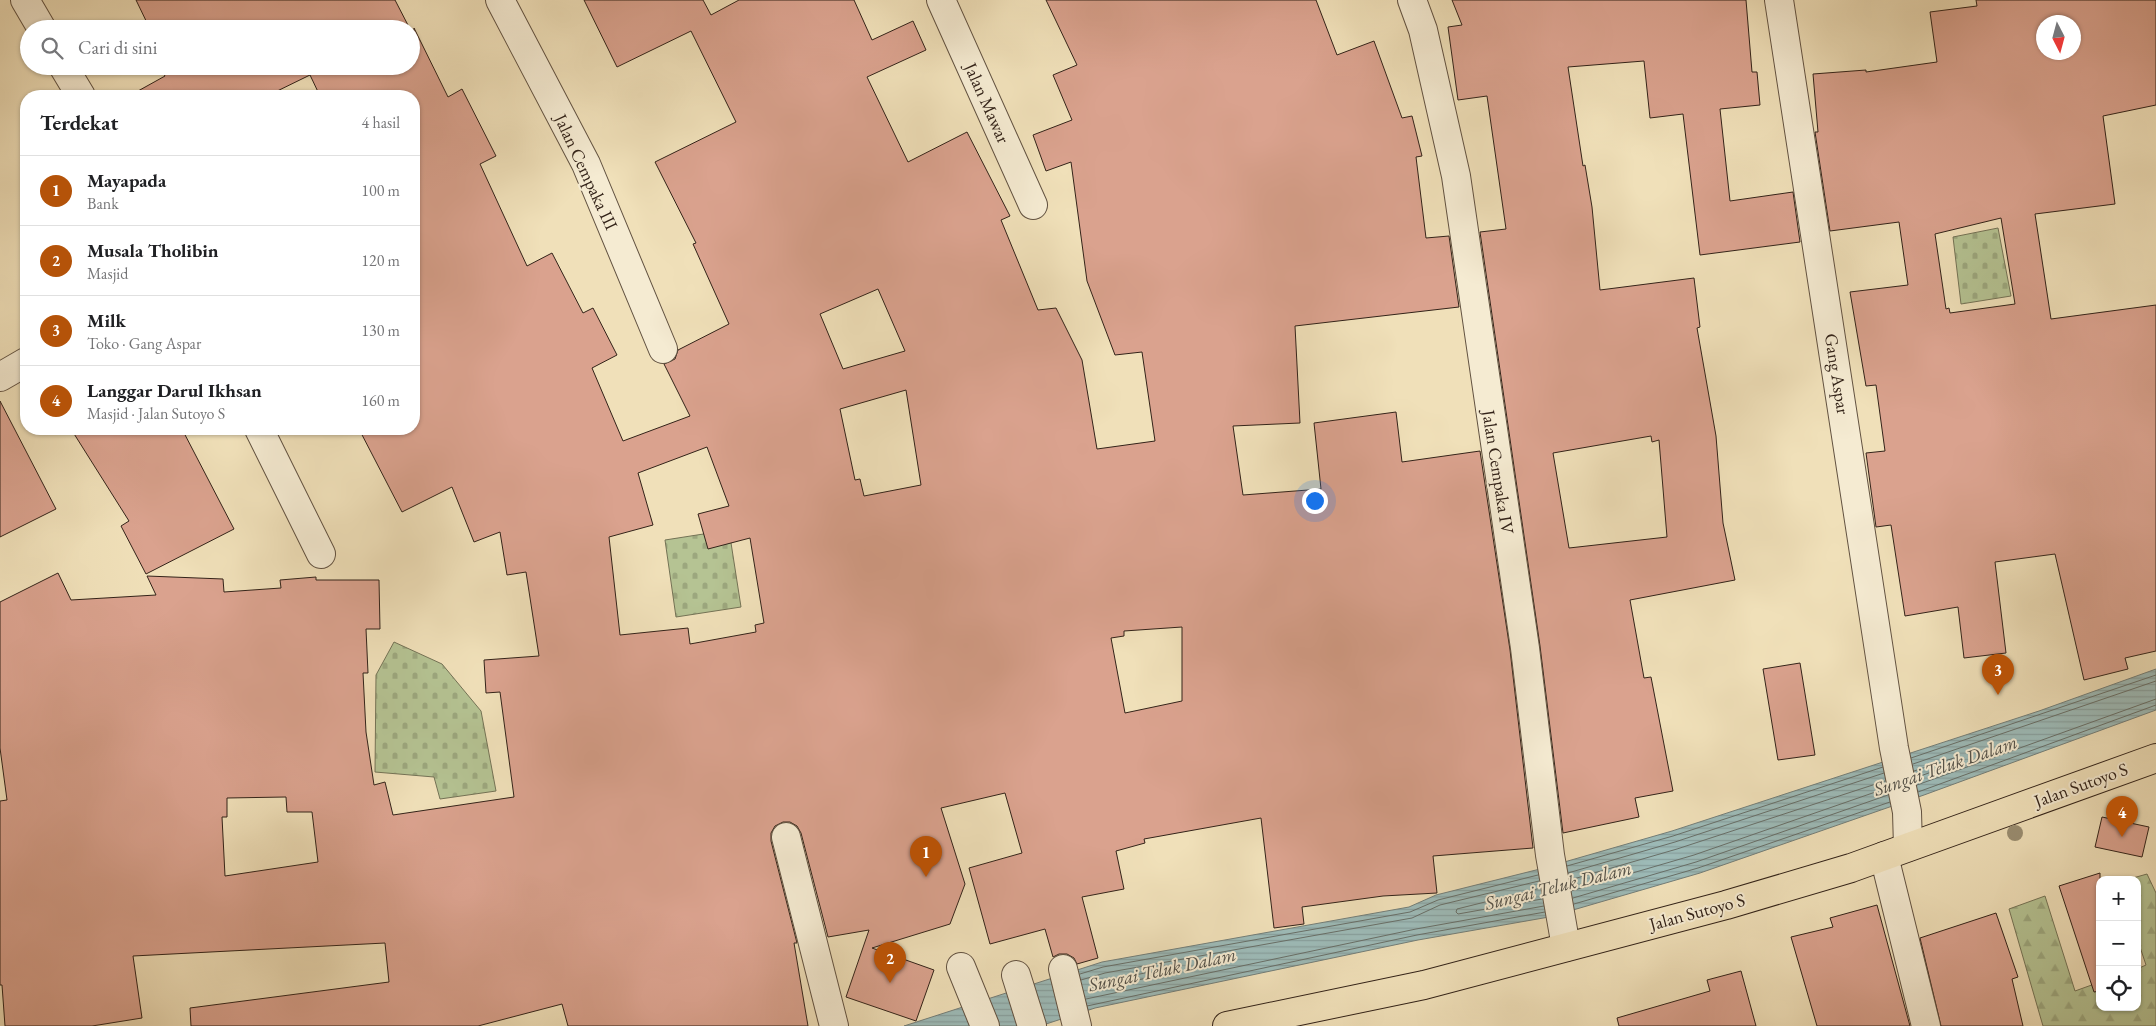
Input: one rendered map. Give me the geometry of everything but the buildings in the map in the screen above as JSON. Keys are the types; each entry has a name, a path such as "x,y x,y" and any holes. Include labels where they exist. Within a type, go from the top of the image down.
{"highway":[{"name":"Jalan Sutoyo S","path":"1227,1026 1424,985 1564,935 1726,905 1896,852 2156,758"}],"street":[{"path":"25,0 37,20"},
{"name":"Jalan Cempaka III","path":"500,0 586,164 663,349"},
{"name":"Jalan Mawar","path":"941,0 1033,205"},
{"name":"Jalan Cempaka IV","path":"1412,0 1423,30 1456,176 1524,648 1550,855 1564,935"},
{"name":"Gang Aspar","path":"1779,0 1894,748 1908,812 1896,852 1926,1026"},
{"path":"68,75 77,90"},
{"path":"0,377 20,365"},
{"path":"262,435 321,554"},
{"path":"786,836 834,1026"},
{"path":"961,967 975,996 985,1026"},
{"path":"1064,973 1077,1026"},
{"path":"1018,980 1032,1026"}],"green space":[{"path":"1998,228 2011,296 1961,304 1953,237"},
{"path":"729,530 741,607 676,617 665,540"},
{"path":"394,642 442,664 481,711 496,791 440,799 434,777 375,772 376,675"},
{"path":"2147,874 2156,893 2156,1026 2043,1026 2009,909 2045,896 2075,991 2096,983 2096,1011 2141,1011 2141,967 2146,965 2141,950 2140,876"}],"water":[{"name":"Sungai Teluk Dalam","path":"2156,669 2156,710 1924,795 1700,873 1549,917 1418,940 1095,1008 1040,1026 904,1026 1102,962 1409,907 1436,895 1540,869 1672,831 2039,711"}],"place":[{"name":"Milk","path":"1998,695"},
{"name":"Langgar Darul Ikhsan","path":"2122,837"},
{"name":"Mayapada","path":"926,877"},
{"name":"Musala Tholibin","path":"890,983"}]}
